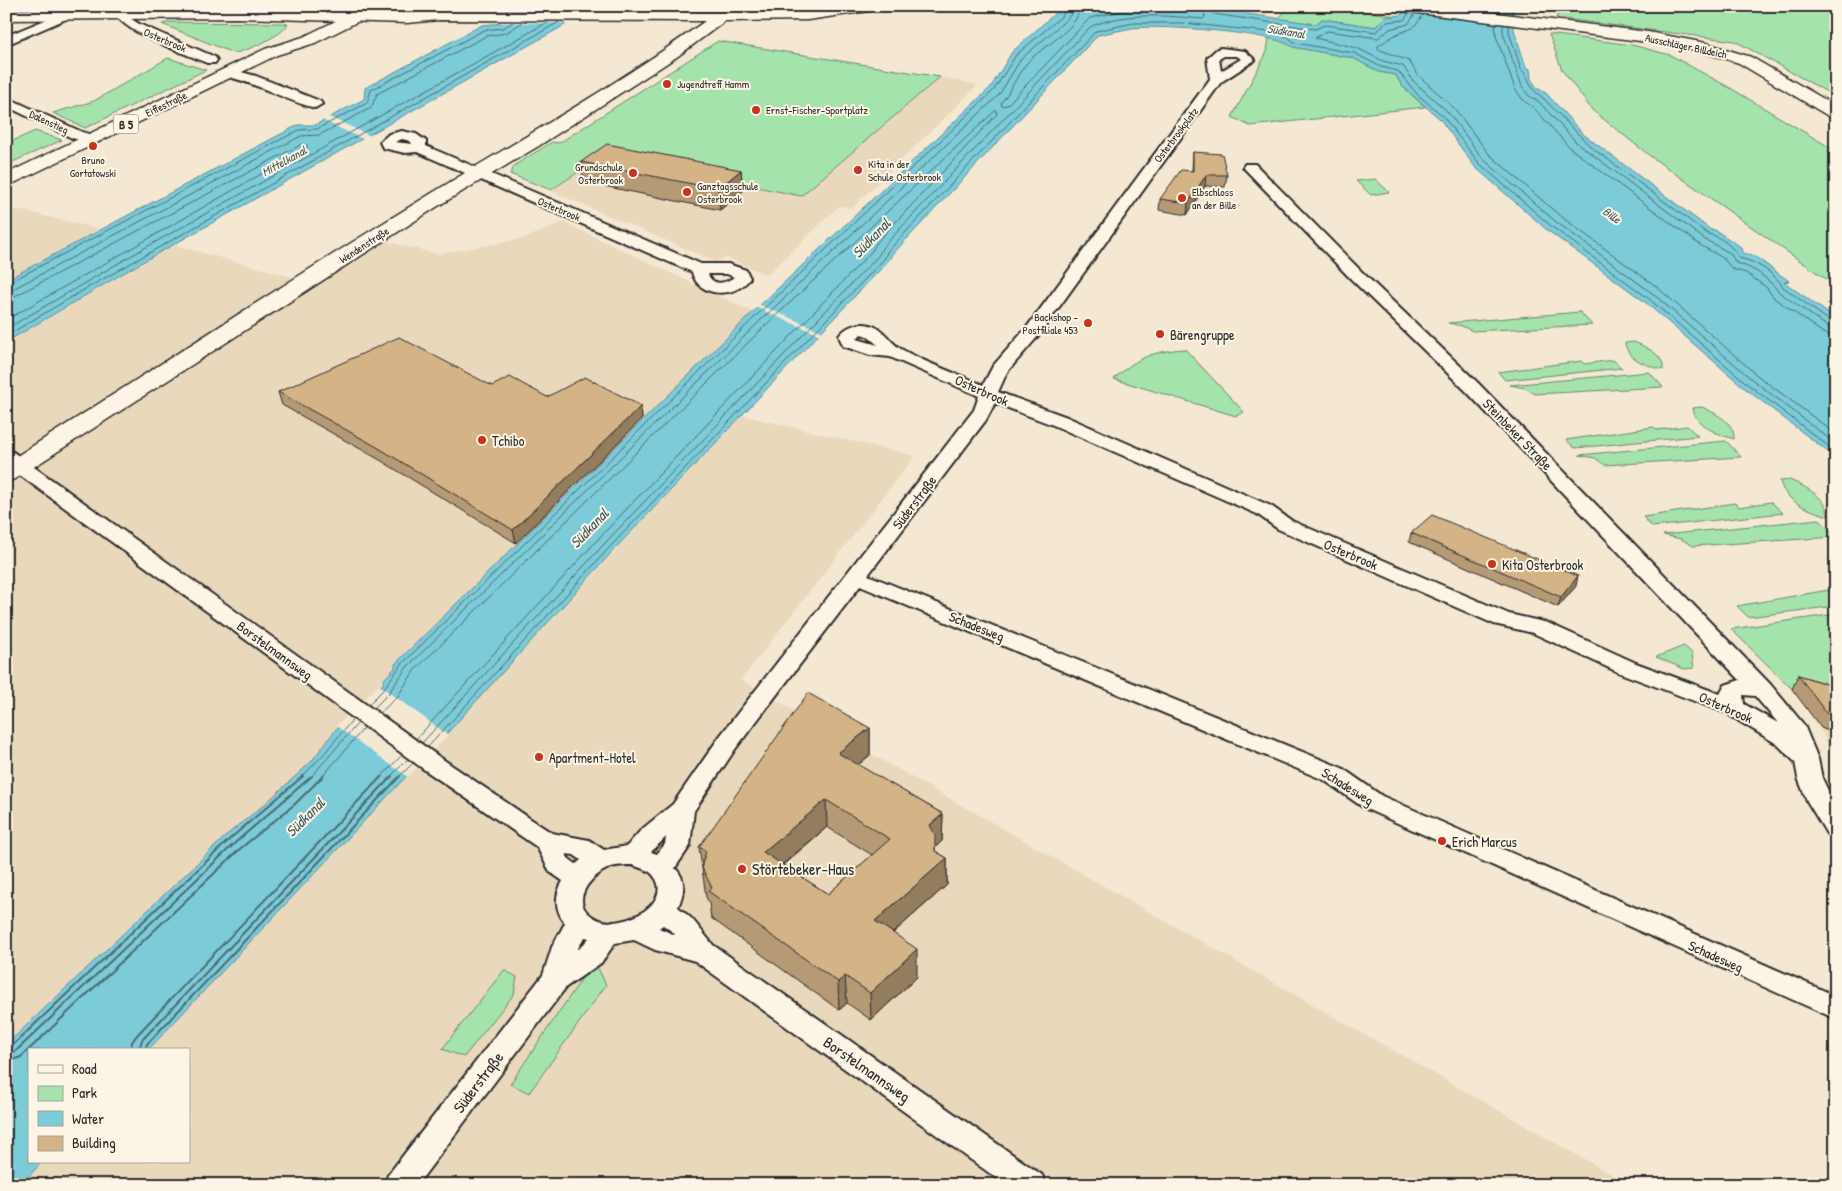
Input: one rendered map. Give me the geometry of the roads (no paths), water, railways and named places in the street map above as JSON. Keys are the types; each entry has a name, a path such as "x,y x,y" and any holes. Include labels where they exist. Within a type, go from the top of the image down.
{"street":[{"path":"6,41 90,6"},
{"path":"6,15 355,11 407,18 439,15 722,16 808,15 869,6"},
{"name":"Ausschläger Billdeich","path":"1403,6 1648,37 1721,52 1745,60 1836,113"},
{"name":"Eiffestraße","path":"271,52 292,36 355,11"},
{"name":"Eiffestraße","path":"6,181 94,140 271,52 309,40 355,11"},
{"name":"Osterbrook","path":"123,15 125,20 135,27 211,60"},
{"name":"Wendenstraße","path":"11,465 478,174 531,143 672,53 722,16"},
{"path":"230,73 250,77 301,100 315,104"},
{"name":"Osterbrookplatz","path":"1135,190 1216,79"},
{"name":"Dalenstieg","path":"6,101 77,135 94,140"},
{"name":"Osterbrook","path":"419,148 699,269"},
{"name":"Steinbeker Straße","path":"1250,167 1357,276 1472,387 1762,689 1792,725 1806,758 1810,778 1819,801 1836,828"},
{"name":"Süderstraße","path":"634,856 650,836 682,810 728,742 980,416 999,370 1033,331 1135,190"},
{"name":"Osterbrook","path":"893,352 1014,405 1060,421 1264,510 1285,525 1502,619 1540,628 1628,668 1734,708 1785,738 1806,758"},
{"name":"Borstelmannsweg","path":"11,465 426,759 546,841 580,847 601,860"},
{"name":"Schadesweg","path":"856,577 1333,774 1373,802 1836,1008"},
{"path":"1734,708 1731,697 1733,690 1740,687 1762,689"},
{"name":"Süderstraße","path":"662,867 677,846 682,810"},
{"name":"Borstelmannsweg","path":"546,841 559,865 577,878"},
{"path":"617,856 634,856 649,859 662,867 669,876 672,887 670,898 664,910 652,921 636,929 608,933 593,930 580,922 572,913 569,901 570,889 577,878 587,868 601,860 617,856"},
{"name":"Borstelmannsweg","path":"664,910 683,926 703,952 1030,1185"},
{"name":"Süderstraße","path":"556,979 565,947 580,922"},
{"name":"Borstelmannsweg","path":"636,929 665,943 703,952"},
{"name":"Süderstraße","path":"400,1185 556,979 591,955 608,933"}],"water":[{"name":"Mittelkanal","path":"520,6 596,6 580,9 563,22 565,25 146,260 6,342 6,280 298,125 315,125 364,99 365,88 482,25 502,23 521,10"},
{"path":"1063,6 1209,6 1214,7 1214,9 1316,24 1322,19 1376,27 1385,17 1401,15 1407,6 1513,6 1514,30 1526,67 1530,69 1531,79 1537,88 1546,93 1583,134 1711,230 1715,230 1741,247 1742,253 1753,255 1789,281 1784,282 1836,319 1836,458 1747,390 1645,302 1547,230 1475,167 1440,119 1402,86 1396,75 1379,72 1353,58 1293,47 1263,37 1241,34 1146,27 1098,35 890,257 892,257 614,550 450,730 150,1048 28,1048 28,1164 40,1164 21,1185 6,1185 6,1045 229,833 265,804 311,762 337,728 383,684 384,679 395,668 395,664 753,312 991,87 1012,52"}],"place":[{"name":"Jugendtreff Hamm","path":"667,84"},
{"name":"Ernst-Fischer-Sportplatz","path":"756,110"},
{"name":"Bruno Gortatowski","path":"93,146"},
{"name":"Kita in der Schule Osterbrook","path":"858,170"},
{"name":"Grundschule Osterbrook","path":"633,173"},
{"name":"Ganztagsschule Osterbrook","path":"687,192"},
{"name":"Elbschloss an der Bille","path":"1182,198"},
{"name":"Backshop - Postfiliale 453","path":"1088,323"},
{"name":"Bärengruppe","path":"1160,334"},
{"name":"Tchibo","path":"482,440"},
{"name":"Kita Osterbrook","path":"1492,564"},
{"name":"Apartment-Hotel","path":"539,757"},
{"name":"Erich Marcus","path":"1442,841"},
{"name":"Störtebeker-Haus","path":"742,869"}],"water label":[{"name":"Südkanal","path":"1286,31"},
{"name":"Bille","path":"1612,215"},
{"name":"Südkanal","path":"871,238"},
{"name":"Südkanal","path":"589,528"},
{"name":"Südkanal","path":"305,817"}]}
